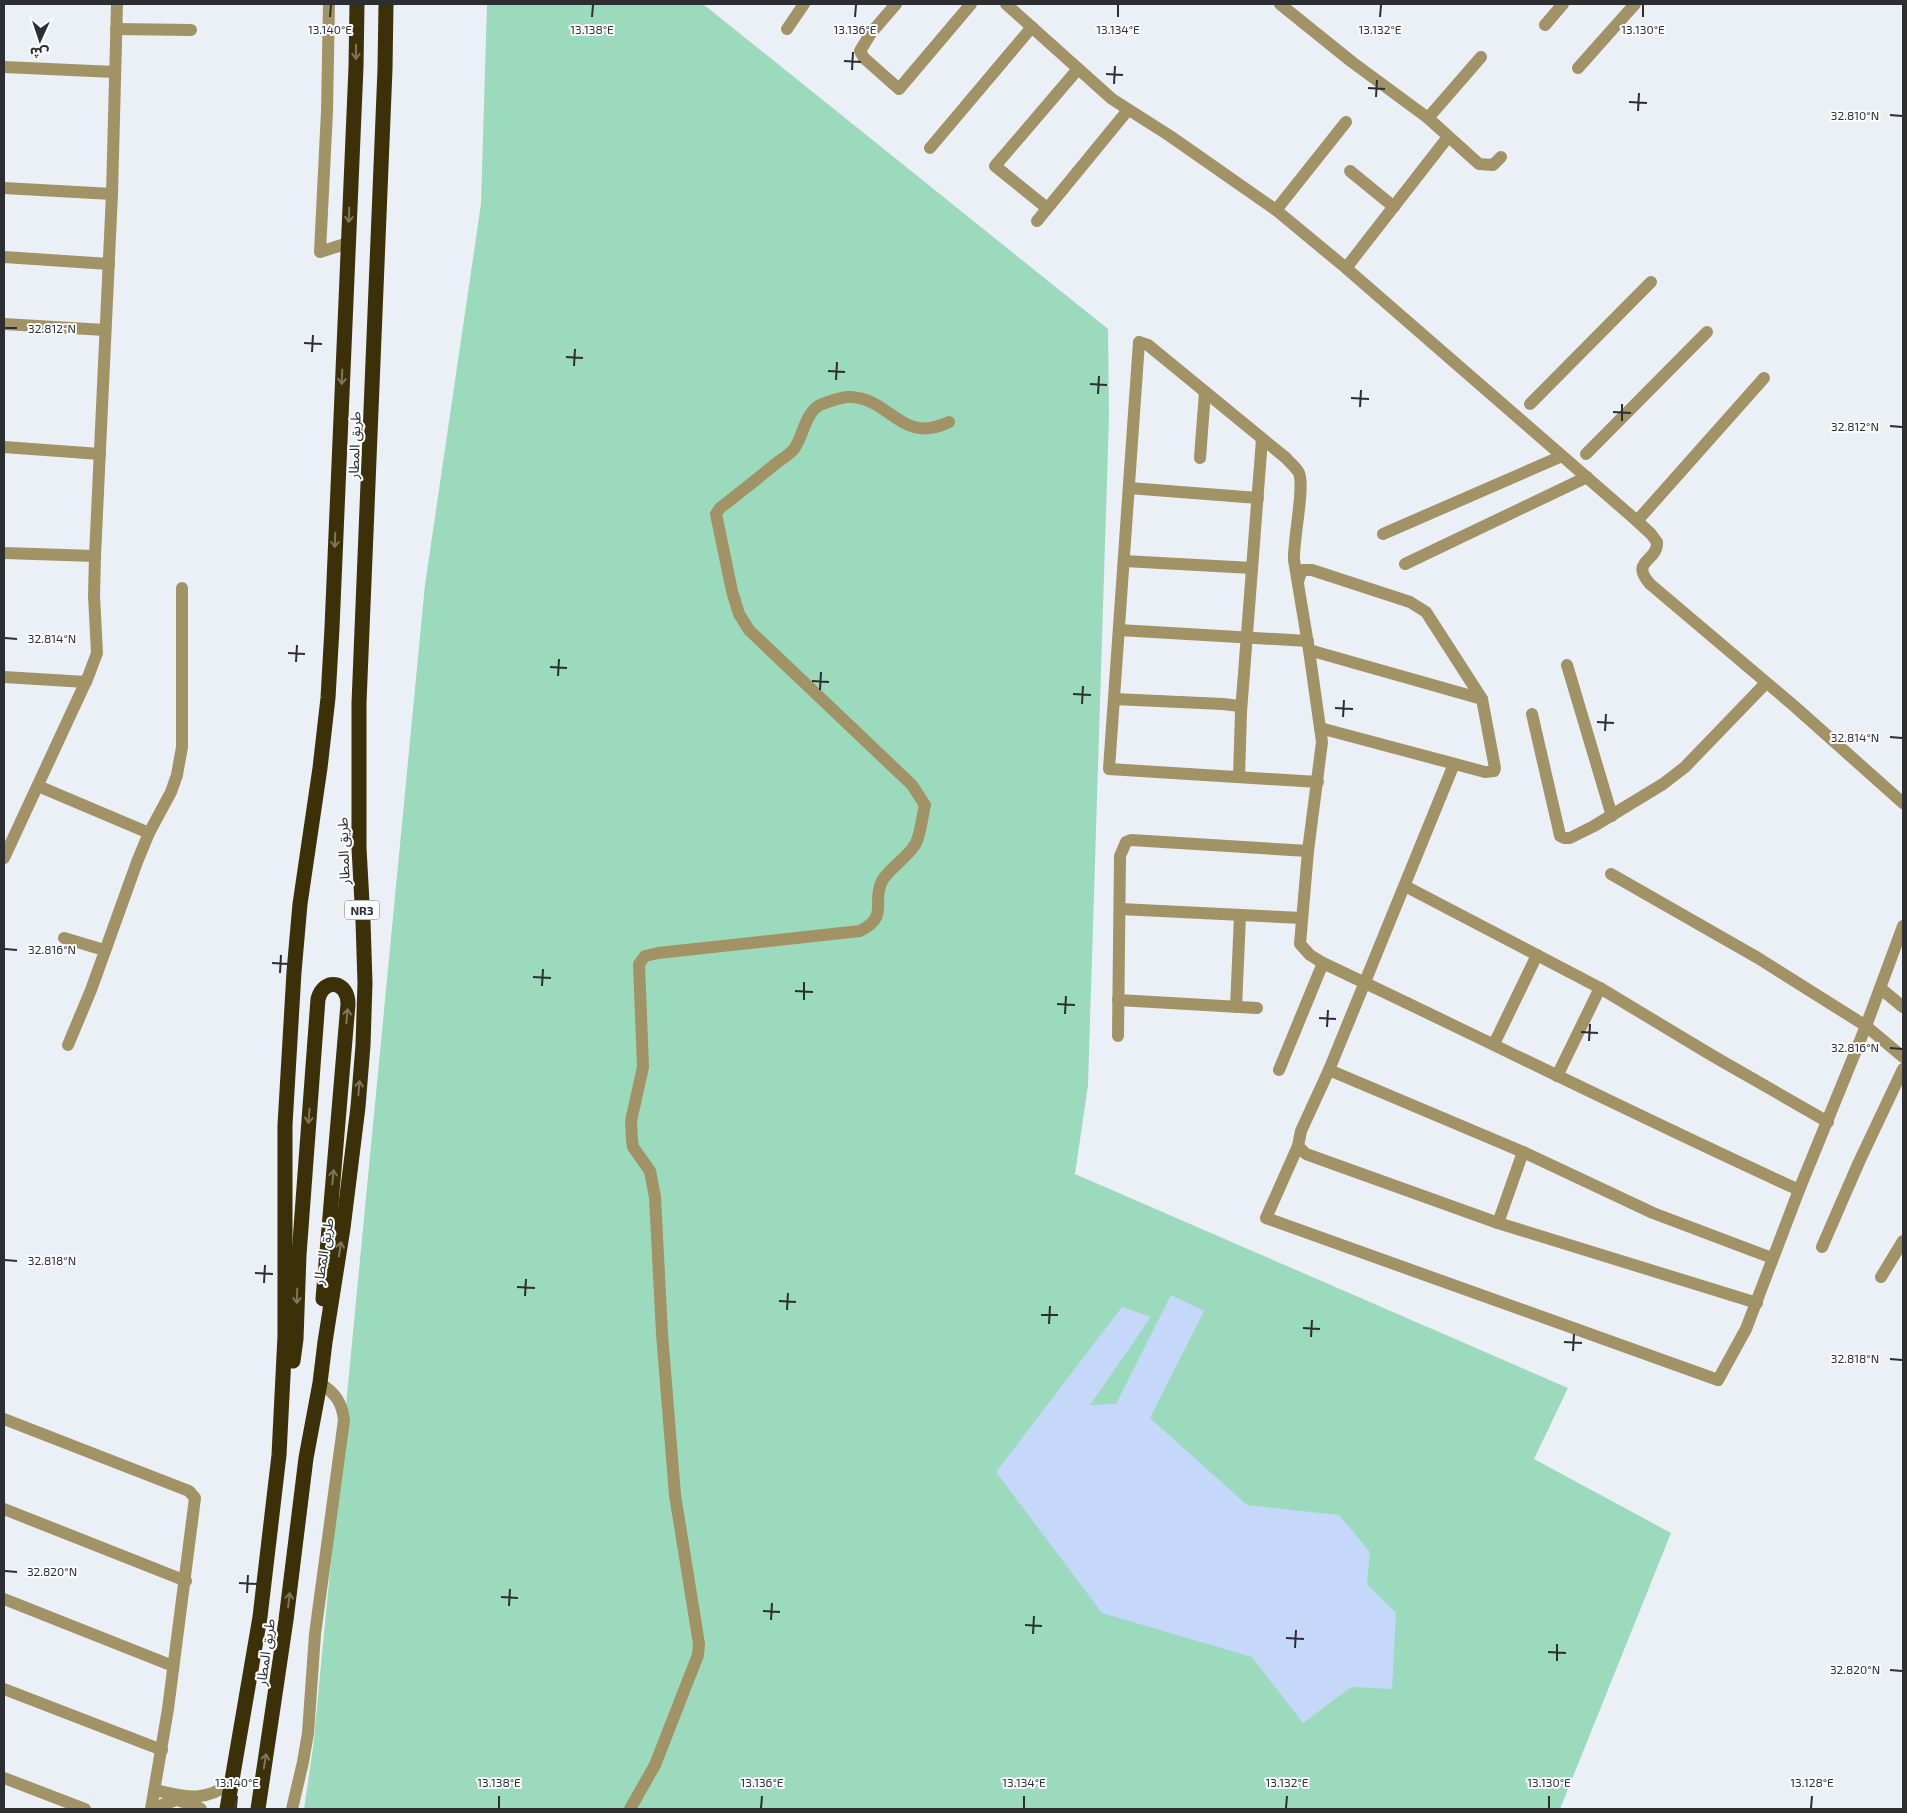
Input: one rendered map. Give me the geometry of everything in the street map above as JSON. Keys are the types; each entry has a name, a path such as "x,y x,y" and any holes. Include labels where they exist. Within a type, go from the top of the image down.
{"highway":[{"name":"طريق المطار","path":"227,1809 260,1617 279,1455 285,1336 284,1168 287,1082 300,904 320,768 328,698 357,4"},
{"name":"طريق المطار","path":"258,1809 286,1620 307,1452 320,1383 343,1228 358,1107 363,1045 364,983 359,848 359,703 385,89 386,4"},
{"path":"274,1500 296,1339 299,1255 318,999 324,988 329,985 336,985 342,987 346,992 348,1004 325,1280 307,1452"}],"street":[{"path":"4,858 9,836 38,786 86,682 97,653 94,596 95,556 112,194 117,4"},
{"path":"329,4 327,111 320,252 348,243"},
{"path":"896,4 871,33 860,50 864,58 899,88 971,4"},
{"path":"1006,4 1112,99 1170,136 1276,210 1346,268 1637,521 1657,542 1655,550 1643,566 1642,576 1903,803"},
{"path":"1280,4 1352,62 1428,118 1480,164 1493,164 1501,157"},
{"path":"1545,26 1562,4"},
{"path":"1578,68 1635,4"},
{"path":"787,28 802,5"},
{"path":"930,148 1032,27"},
{"path":"116,29 192,30"},
{"path":"1428,118 1481,56"},
{"path":"4,67 115,72"},
{"path":"1047,208 994,166 1078,69"},
{"path":"1037,221 1128,110"},
{"path":"1276,210 1346,122"},
{"path":"1346,268 1448,137"},
{"path":"1350,171 1394,207"},
{"path":"4,188 112,194"},
{"path":"4,257 109,264"},
{"path":"1530,404 1652,282"},
{"path":"4,324 105,330"},
{"path":"1586,454 1707,332"},
{"path":"1318,782 1110,769 1139,342 1148,344 1286,458 1299,473 1301,489 1294,560 1309,645 1322,742 1318,782 1308,851 1300,944 1310,955 1324,963 1799,1190"},
{"path":"1637,521 1764,378"},
{"path":"1200,458 1205,392"},
{"path":"630,1809 655,1765 698,1655 699,1644 675,1495 662,1334 655,1198 650,1171 634,1147 632,1140 631,1121 643,1067 639,964 645,956 658,953 860,931 868,927 876,916 881,883 916,843 924,805 912,785 749,630 739,614 732,591 716,514 720,508 794,450 809,417 819,405 836,399 851,397 879,406 905,424 916,429 937,428 949,422"},
{"path":"1239,777 1241,712 1262,439"},
{"path":"4,448 100,454"},
{"path":"1384,534 1562,456"},
{"path":"1405,564 1587,477"},
{"path":"1129,488 1258,498"},
{"path":"4,553 95,556"},
{"path":"1124,561 1252,568"},
{"path":"1298,582 1303,570 1312,570 1420,607 1433,621 1482,699 1495,768 1494,771 1485,772 1320,728"},
{"path":"68,1045 91,990 104,950 149,834 172,792 177,775 182,747 182,588"},
{"path":"1119,630 1247,637 1309,645 1482,699"},
{"path":"1567,665 1612,816"},
{"path":"4,677 86,682"},
{"path":"1532,714 1560,836 1570,838 1612,816 1663,784 1685,767 1766,683"},
{"path":"1114,699 1236,705 1240,706 1241,712"},
{"path":"1454,764 1329,1070 1301,1131 1298,1146 1266,1218 1718,1380 1746,1329 1757,1303 1772,1258 1866,1026 1903,926"},
{"path":"38,786 149,834"},
{"path":"1118,1036 1120,856 1122,846 1126,842 1131,840 1308,851"},
{"path":"1611,874 1758,958 1866,1026 1903,1057"},
{"path":"1405,886 1600,988 1828,1122"},
{"path":"1120,909 1302,918"},
{"path":"1236,1007 1240,916"},
{"path":"64,938 104,950"},
{"path":"1494,1044 1537,955"},
{"path":"1279,1070 1324,963"},
{"path":"1557,1076 1600,988"},
{"path":"1880,988 1903,1007"},
{"path":"1118,1000 1257,1008"},
{"path":"1822,1247 1859,1162 1903,1069"},
{"path":"1329,1070 1523,1152 1653,1213 1772,1258"},
{"path":"1298,1146 1306,1154 1498,1223 1757,1303"},
{"path":"1498,1223 1523,1152"},
{"path":"1881,1277 1903,1241"},
{"path":"292,1809 308,1733 316,1634 344,1420 339,1400 333,1392 320,1383"},
{"path":"4,1419 192,1493 196,1501 162,1750 151,1809"},
{"path":"4,1509 186,1581"},
{"path":"4,1599 173,1666"},
{"path":"4,1689 162,1750"},
{"path":"158,1770 165,1784 176,1797 201,1809"},
{"path":"4,1778 85,1809"},
{"path":"154,1792 176,1797 195,1798 217,1791 232,1782"},
{"path":"151,1809 176,1797"}],"green space":[{"path":"487,4 703,4 1108,329 1109,416 1088,1085 1075,1174 1568,1388 1534,1459 1671,1533 1560,1809 304,1809 313,1748 425,585 481,204"}],"water":[{"path":"1171,1295 1204,1311 1150,1418 1247,1505 1339,1515 1370,1552 1367,1584 1396,1613 1392,1689 1351,1687 1303,1723 1252,1657 1102,1613 996,1472 1122,1307 1151,1317 1090,1405 1116,1404"}]}
